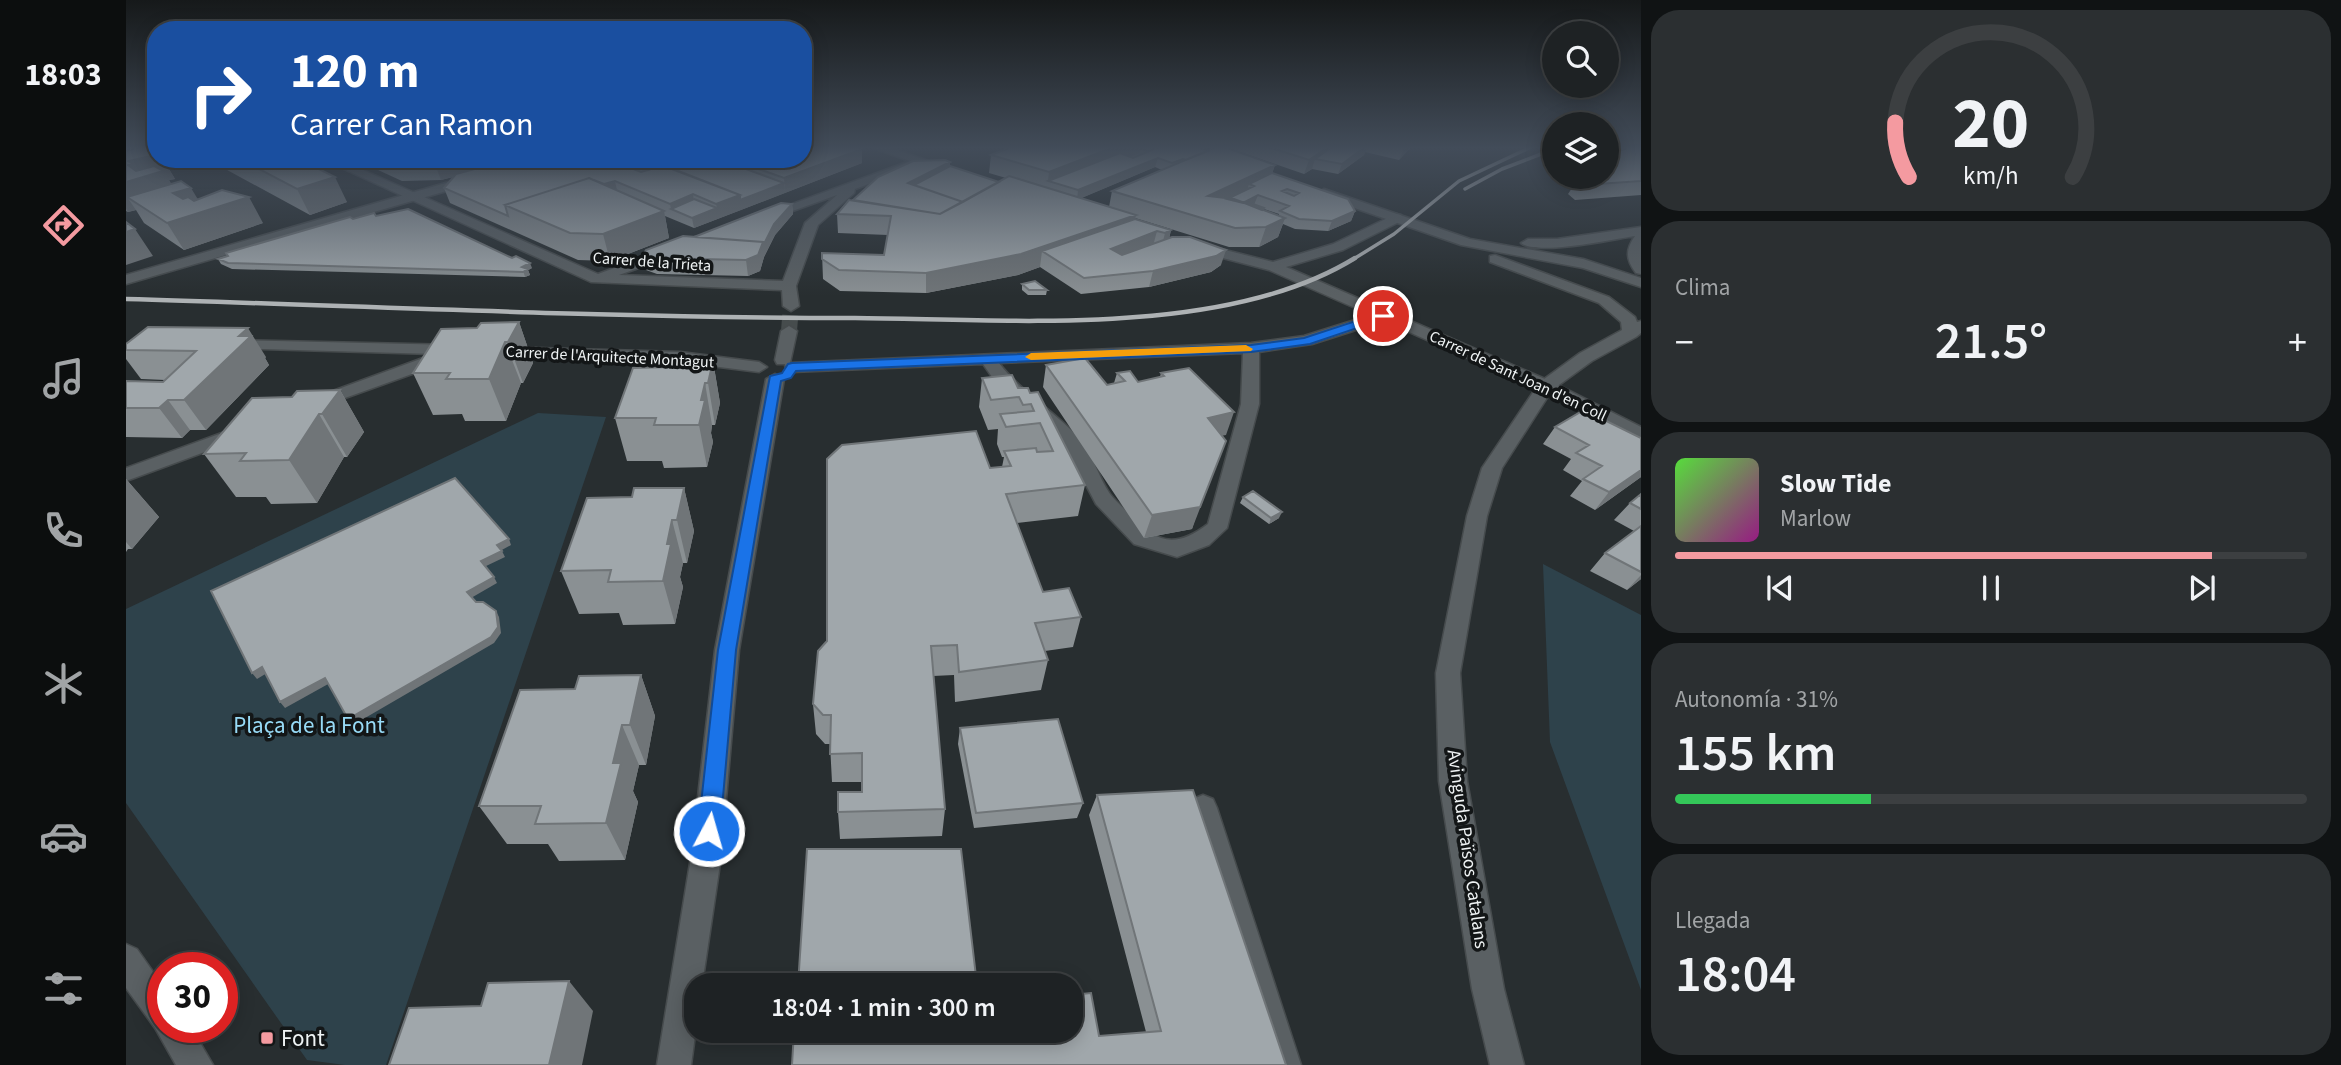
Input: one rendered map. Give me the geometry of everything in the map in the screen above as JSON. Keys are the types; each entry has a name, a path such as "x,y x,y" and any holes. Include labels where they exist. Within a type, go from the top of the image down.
{"street":[{"name":"Carrer de la Trieta","path":"411,197 596,279 789,286"},
{"path":"126,280 411,197"},
{"path":"759,219 818,197"},
{"path":"791,306 789,286 812,223 842,197"},
{"path":"1336,197 1486,247 1590,263 1641,283"},
{"path":"1273,265 1339,247 1396,218 1485,236 1549,238 1590,231 1641,216"},
{"path":"1396,218 1452,243 1604,300 1629,320 1637,331"},
{"path":"1441,228 1479,239 1525,243 1557,243 1641,231"},
{"path":"1641,237 1634,245 1633,254 1641,270"},
{"name":"Carrer de Sant Joan d'en Coll","path":"1190,244 1241,260 1273,265 1546,386 1641,434"},
{"path":"596,279 684,247"},
{"name":"Carrer de l'Arquitecte Montagut","path":"209,345 680,356 777,368 1251,348 1306,341 1383,316"},
{"path":"674,1065 706,857 727,650 777,368 789,331"},
{"name":"Avinguda Països Catalans","path":"1507,1065 1488,989 1457,808 1453,781 1448,673 1477,516 1492,468 1546,386 1616,338 1637,331"},
{"path":"987,358 1003,380 1041,410 1074,444 1103,499 1127,527 1152,544 1177,549 1202,540 1217,528 1250,404 1251,348"},
{"path":"306,408 473,351"},
{"path":"126,475 254,427"},
{"path":"1203,808 1284,1065"},
{"path":"126,960 147,991"},
{"path":"182,1043 196,1065"}],"green space":[{"name":"Plaça de la Font","path":"538,413 606,417 386,1065 345,1065 307,1060 238,962 238,952 231,952 126,803 126,609"},
{"path":"1543,564 1641,615 1641,990 1550,742"}],"building":[{"path":"127,197 188,197 194,201 205,197 249,197 167,223"},
{"path":"464,197 531,197 505,205 508,216"},
{"path":"531,197 632,197 664,211 603,234 570,233 505,205"},
{"path":"653,197 687,197 670,204"},
{"path":"699,197 735,197 716,204"},
{"path":"857,197 948,197 963,202 940,214 853,200"},
{"path":"948,197 973,197 963,202"},
{"path":"971,197 1076,197 1136,215 1021,254 926,273 839,270 822,259 822,253 884,255 891,216 837,214 849,200 940,214"},
{"path":"1131,197 1234,199 1285,218 1266,227 1235,228"},
{"path":"1232,197 1255,197 1243,203 1227,199"},
{"path":"1263,197 1341,197 1348,199 1355,211 1332,221 1299,219 1280,211 1289,206"},
{"path":"694,199 717,208 692,218 671,209"},
{"path":"781,203 792,204 774,224 763,246 763,242 694,237"},
{"path":"1247,204 1264,208 1262,210"},
{"path":"408,209 512,258 516,256 530,263 522,267 528,269 523,272 228,263 218,259 228,256 226,253 350,217 353,219 374,213 376,216"},
{"path":"1135,219 1171,230 1165,233 1157,231 1111,249 1122,255 1172,237 1190,237 1226,250 1216,256 1153,271 1084,278 1042,251"},
{"path":"126,222 135,229 126,232"},
{"path":"683,236 763,242 758,255 746,260 653,258 643,255 646,250"},
{"path":"1035,281 1047,290 1029,290 1022,284"},
{"path":"519,322 508,342 505,342 489,379 446,379 450,373 413,373 441,329 477,328 481,323"},
{"path":"148,327 248,328 239,336 251,336 184,400 168,400 159,408 126,408 126,381 163,382 196,351 126,350 126,344"},
{"path":"1085,358 1107,385 1125,381 1117,373 1130,371 1138,382 1164,376 1161,373 1189,368 1234,412 1208,418 1226,441 1200,507 1152,515 1046,365"},
{"path":"673,361 713,361 701,400 705,400 699,425 654,425 656,418 615,418 633,368 671,367"},
{"path":"1012,375 1018,388 1028,388 1030,393 1038,392 1085,485 1006,494 1043,592 1069,588 1081,617 1035,623 1048,660 959,672 957,645 931,646 945,809 838,812 838,792 862,792 862,753 830,754 831,715 823,715 813,704 818,651 827,641 827,459 842,445 976,431 990,468 1011,466 1004,451 1036,448 1037,452 1053,451 1040,423 1006,427 1000,414 1034,411 1031,404 1023,405 1019,397 991,400 982,378"},
{"path":"340,390 322,414 319,414 289,460 240,461 246,453 204,454 252,398 292,397 297,391"},
{"path":"1584,410 1641,438 1641,470 1609,492 1583,479 1602,466 1576,453 1589,445 1555,427"},
{"path":"455,478 509,539 497,545 502,551 481,561 494,577 467,592 476,602 483,602 496,611 498,627 491,637 348,719 325,678 280,702 262,667 252,673 211,591"},
{"path":"634,488 684,488 677,520 672,520 667,544 671,544 663,581 608,582 611,570 561,571 587,498 632,497"},
{"path":"1253,491 1282,512 1271,518 1243,497"},
{"path":"1641,494 1641,509 1630,503"},
{"path":"1641,526 1641,572 1605,553"},
{"path":"641,675 630,725 622,725 613,763 621,763 606,823 535,824 541,806 479,806 520,690 575,689 579,676"},
{"path":"1058,719 1083,803 976,813 960,728"},
{"path":"1193,790 1286,1065 792,1065 793,1043 1083,1043 1083,994 1091,993 1099,1036 1161,1031 1097,795"},
{"path":"807,849 961,849 976,973 799,973"},
{"path":"569,981 549,1065 389,1065 409,1008 481,1006 488,983"}],"tunnel":[{"path":"789,331 791,306"}],"railway":[{"path":"1352,260 1394,234 1440,197"},
{"path":"126,299 673,316 1045,321 1112,319 1179,313 1243,302 1302,284 1355,258"}],"slow traffic":[{"path":"1031,357 1246,349"}],"place":[{"name":"Font","path":"267,1038"}],"route":[{"path":"709,831 727,650 775,379 787,376 792,367 1251,348 1306,341 1383,316"}]}
